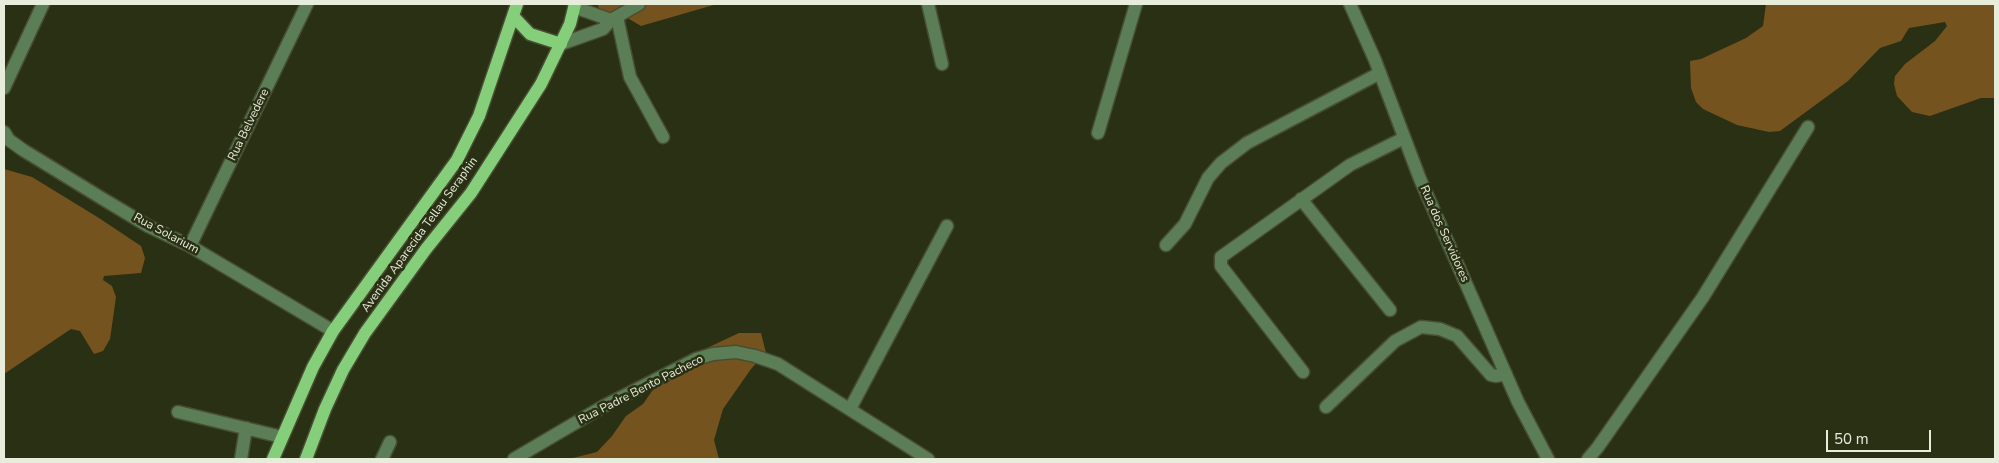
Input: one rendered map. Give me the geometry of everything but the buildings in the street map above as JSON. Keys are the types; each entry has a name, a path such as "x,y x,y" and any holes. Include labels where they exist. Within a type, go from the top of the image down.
{"main road":[{"name":"Avenida Aparecida Tellau Seraphin","path":"306,459 325,409 343,370 365,333 426,249 471,193 541,84 570,24 572,5"},
{"name":"Avenida Aparecida Tellau Seraphin","path":"273,459 312,367 333,331 457,160 479,116 515,10"},
{"path":"515,10 530,34 561,44"}],"street":[{"path":"4,88 43,4"},
{"name":"Rua Belvedere","path":"190,246 307,4"},
{"path":"561,44 603,29 614,18 639,4"},
{"path":"928,4 942,64"},
{"path":"1098,133 1136,4"},
{"name":"Rua dos Servidores","path":"1350,4 1380,73 1420,179 1506,374 1548,459"},
{"path":"572,5 614,18"},
{"path":"614,18 630,77 663,137"},
{"path":"1166,245 1185,224 1208,178 1222,163 1247,143 1380,73"},
{"path":"1588,459 1703,297 1808,127"},
{"name":"Rua Solarium","path":"4,132 9,140 23,150 148,226 190,246 333,331"},
{"path":"1303,372 1221,266 1221,257 1350,165 1404,138"},
{"path":"1301,199 1390,310"},
{"path":"850,409 947,226"},
{"path":"1326,406 1395,341 1421,327 1440,328 1457,336 1491,375 1506,374"},
{"name":"Rua Padre Bento Pacheco","path":"514,459 604,406 696,359 713,354 736,352 778,364 928,459"},
{"path":"178,412 282,437"},
{"path":"241,459 246,428"},
{"path":"382,459 390,442"}],"shaded area":[{"path":"597,4 717,4 641,26 624,16 614,22"},
{"path":"1766,4 1995,4 1995,98 1981,98 1930,116 1912,112 1897,96 1894,84 1895,76 1905,64 1935,41 1947,26 1945,22 1909,28 1901,41 1880,48 1848,81 1780,131 1769,132 1737,125 1703,109 1696,102 1691,88 1690,61 1701,59 1746,38 1763,26"},
{"path":"4,169 32,177 141,246 145,258 141,273 104,276 103,280 112,286 116,297 110,339 103,351 94,354 80,331 71,329 4,374"},
{"path":"739,333 761,333 766,353 751,369 723,409 714,440 719,459 569,459 597,452 612,436 626,416 643,404 657,384 690,356"}]}
